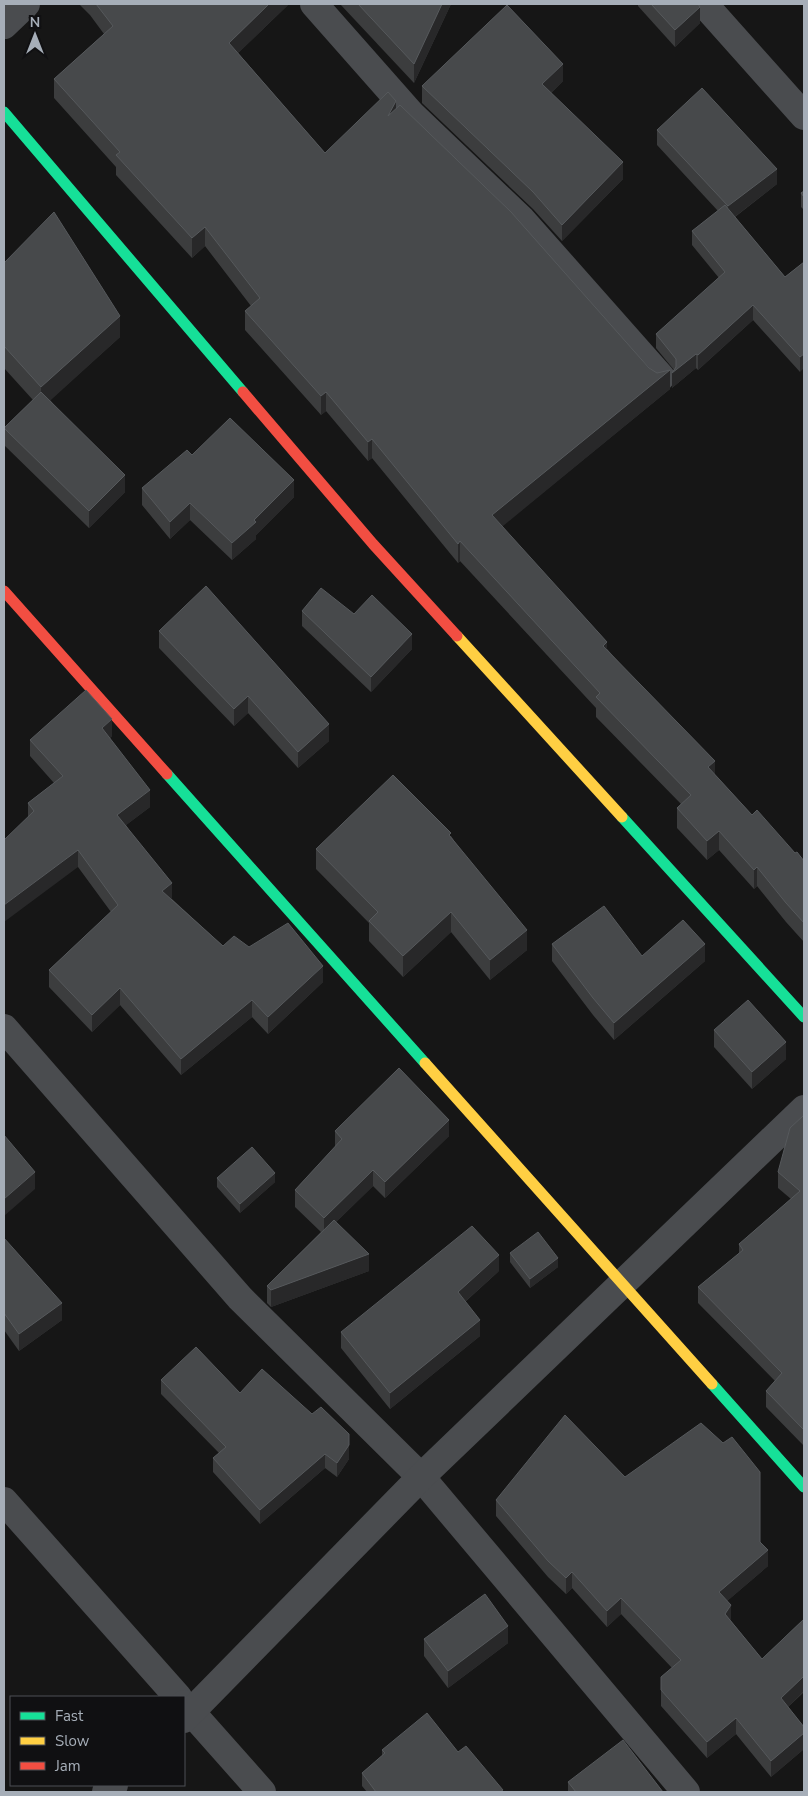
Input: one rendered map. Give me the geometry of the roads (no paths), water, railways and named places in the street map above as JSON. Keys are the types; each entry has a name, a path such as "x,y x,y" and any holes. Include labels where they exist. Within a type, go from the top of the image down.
{"street":[{"path":"4,25 26,4"},
{"path":"314,4 412,115 522,220 661,377"},
{"path":"704,4 804,116"},
{"path":"4,112 373,544 804,1017"},
{"path":"4,591 804,1487"},
{"path":"4,1028 240,1298 421,1477 686,1792"},
{"path":"185,1707 421,1477 804,1110"},
{"path":"4,1501 174,1696"},
{"path":"185,1709 262,1792"}]}
